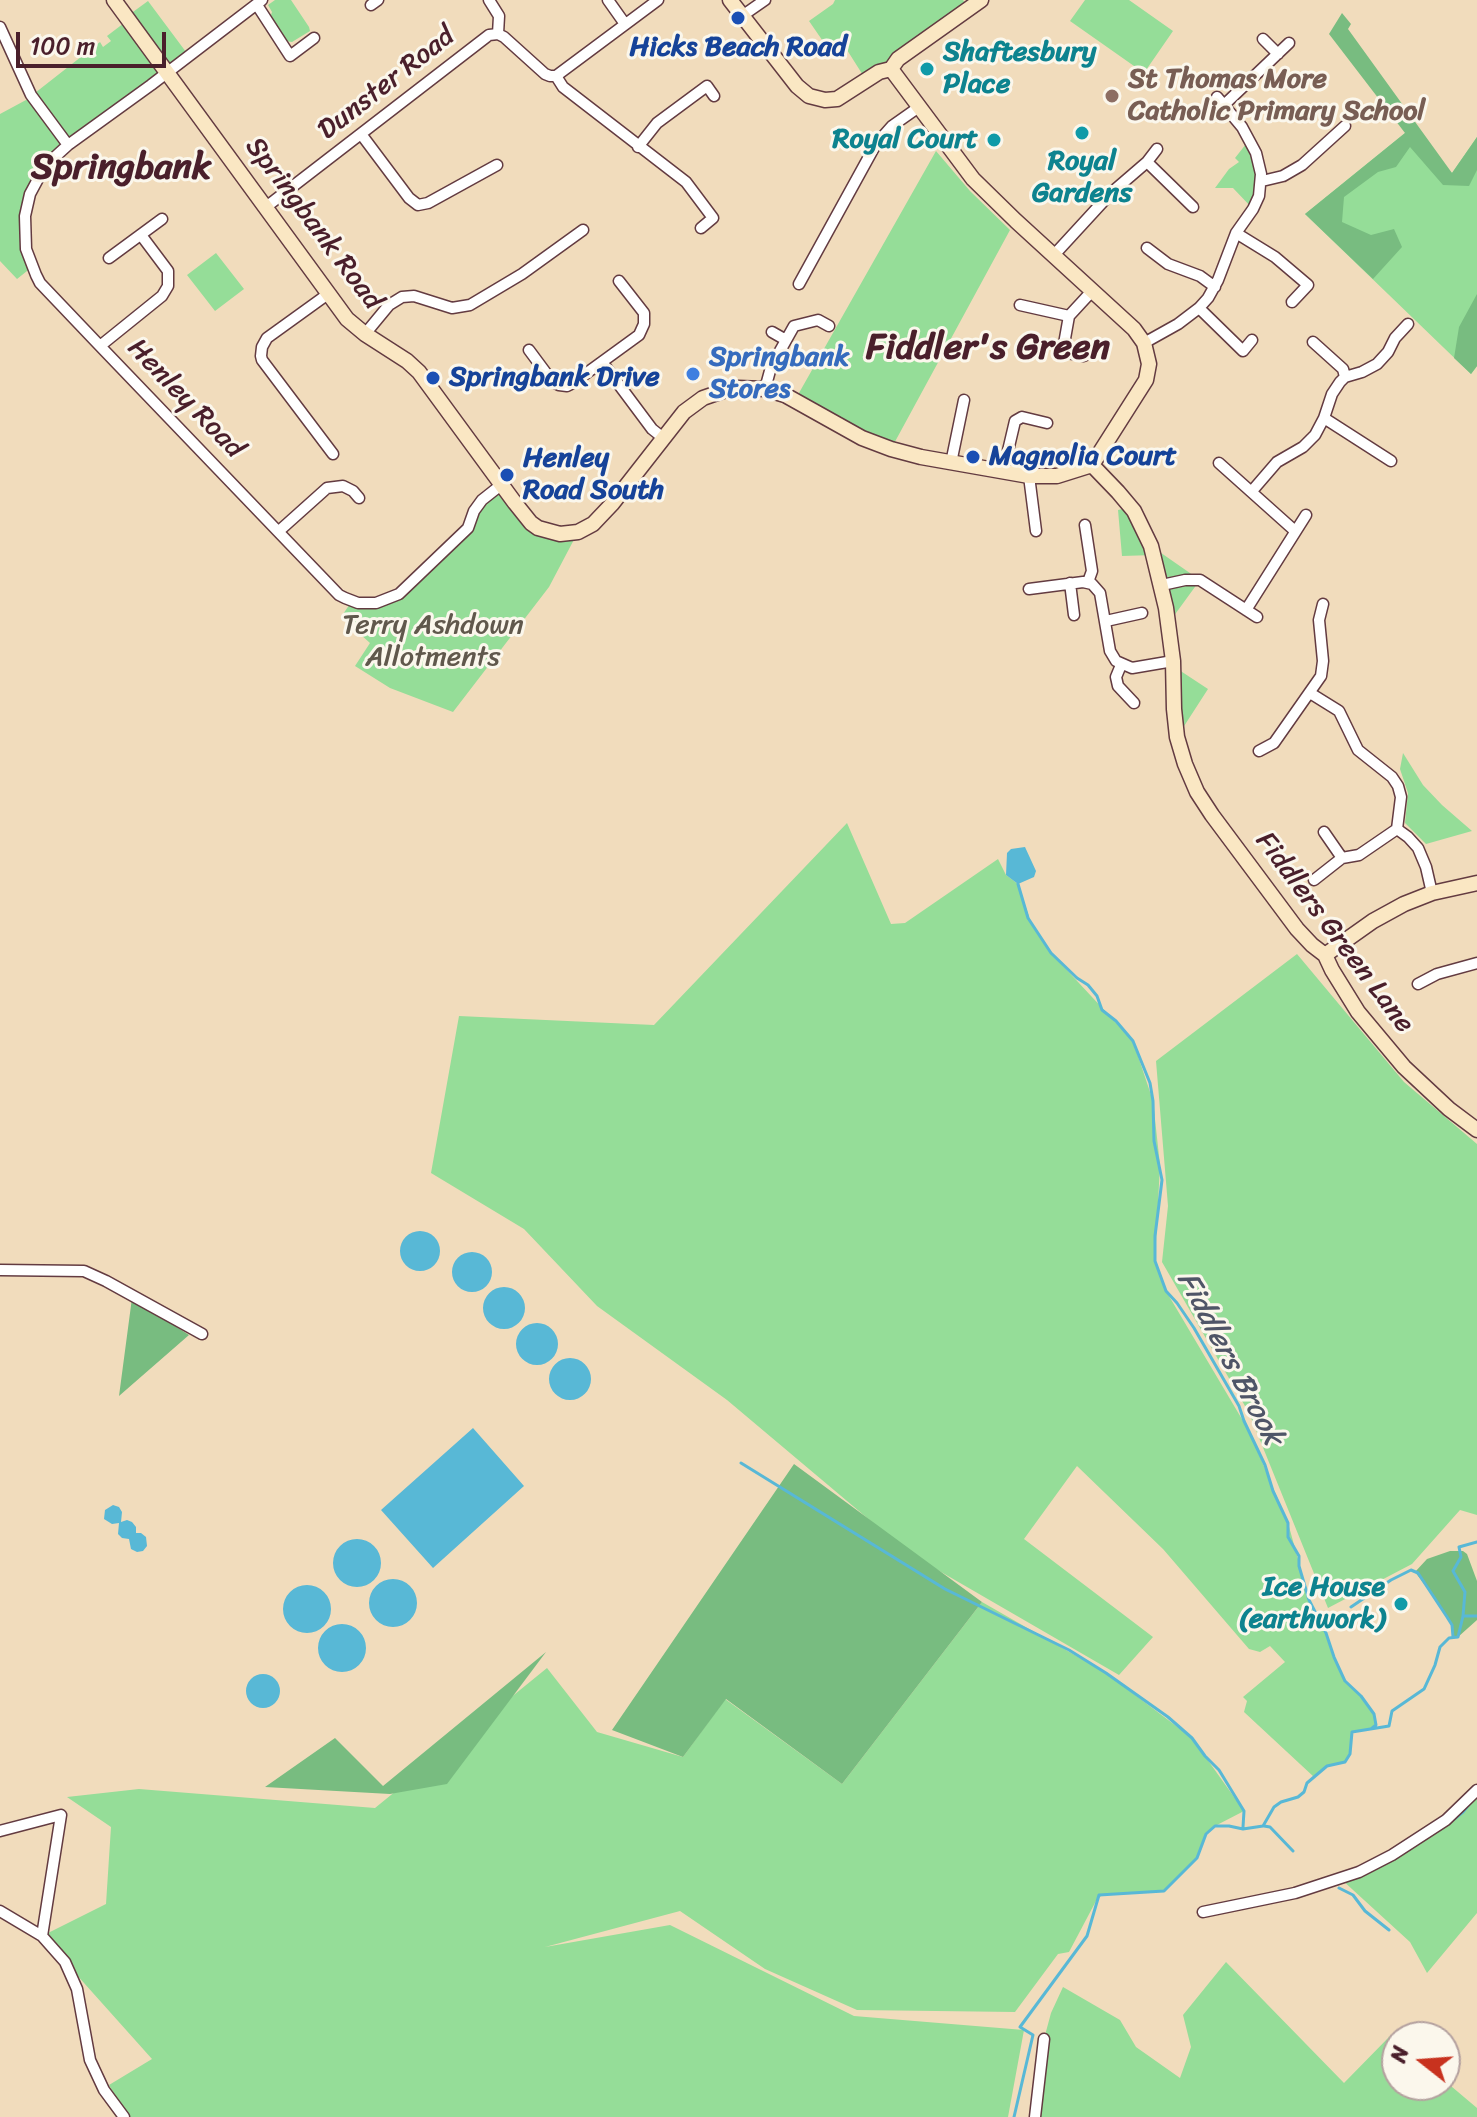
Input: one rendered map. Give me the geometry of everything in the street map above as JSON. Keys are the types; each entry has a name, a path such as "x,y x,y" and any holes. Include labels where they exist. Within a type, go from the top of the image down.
{"street":[{"name":"Springbank Road","path":"114,0 347,319 419,372 525,517 538,528 560,534 578,532 599,520 684,412 703,398 738,388 765,389 785,395 875,444 951,463 1029,476 1057,476 1092,465"},
{"path":"489,0 499,16 498,34"},
{"path":"608,0 625,24"},
{"path":"556,76 658,0"},
{"path":"730,0 797,86 814,98 825,100 837,99 879,72 891,69 898,59 981,0"},
{"path":"742,16 765,0"},
{"name":"Henley Road","path":"260,2 68,145 45,166 34,184 27,205 24,238 40,283 339,595 358,603 376,603 393,598 468,528 482,500 501,485"},
{"path":"260,2 290,56 314,38"},
{"path":"1,32 34,99 68,145"},
{"name":"Dunster Road","path":"266,207 486,38 498,34 545,74 556,76 563,87 686,182 713,218 701,228"},
{"path":"1263,39 1278,54"},
{"path":"1144,343 1199,308 1215,287 1236,233 1257,203 1262,181 1256,153 1242,127 1221,100 1289,43"},
{"path":"891,69 973,179 1134,329 1144,343 1149,364 1146,380 1092,465"},
{"path":"638,147 657,123 707,86 714,96"},
{"path":"799,284 876,144 892,126 919,107"},
{"path":"1262,181 1283,176 1302,165 1345,126"},
{"path":"361,134 409,198 418,205 428,203 497,165"},
{"path":"1054,255 1157,149"},
{"path":"1147,162 1193,207"},
{"path":"109,258 162,219"},
{"path":"365,334 397,298 414,296 446,307 464,307 522,274 583,230"},
{"path":"1236,233 1275,257 1308,285 1292,302"},
{"path":"100,346 162,296 168,286 168,271 141,235"},
{"path":"1147,248 1168,264 1200,276 1215,287"},
{"path":"529,350 552,381 567,386 639,335 644,324 644,313 619,281"},
{"path":"1084,356 1068,353 1064,347 1069,316 1093,290"},
{"path":"328,294 267,338 261,356 333,454"},
{"path":"1020,305 1069,316"},
{"path":"1199,308 1243,351 1252,340"},
{"path":"765,389 768,373 794,326 818,320 829,326"},
{"path":"1252,491 1277,462 1309,441 1324,418 1332,394 1345,377 1377,364 1408,324"},
{"path":"772,332 786,340"},
{"path":"1313,342 1343,369 1345,377"},
{"path":"602,362 652,429 662,437"},
{"path":"951,463 964,400"},
{"path":"1003,472 1015,421 1022,417 1047,423"},
{"path":"1324,418 1391,461"},
{"path":"1219,463 1295,531"},
{"name":"Fiddlers Green Lane","path":"1092,465 1134,511 1151,546 1162,585 1173,661 1177,737 1197,792 1297,929 1325,955 1358,1012 1404,1067 1477,1130"},
{"path":"1029,476 1036,531"},
{"path":"279,531 327,488 343,486 359,498"},
{"path":"1246,610 1306,515"},
{"path":"1085,525 1092,571 1088,582"},
{"path":"1035,573 1033,588 1088,582 1095,586 1100,593 1110,651 1121,665 1137,668 1173,661"},
{"path":"1162,585 1200,580 1257,617"},
{"path":"1070,583 1074,615"},
{"path":"1259,751 1274,743 1322,671 1319,620 1323,604"},
{"path":"1106,621 1142,613"},
{"path":"1121,665 1116,677 1118,686 1134,703"},
{"path":"1310,693 1339,711 1358,750 1395,781 1401,797 1397,829 1359,855 1342,858 1314,880"},
{"path":"1397,829 1418,848 1432,893"},
{"path":"1324,832 1342,858"},
{"path":"1325,955 1373,921 1404,904 1432,893 1477,883"},
{"path":"1418,984 1437,974 1477,963"},
{"path":"0,1270 84,1271 202,1334"},
{"path":"1203,1912 1295,1893 1359,1872 1446,1820 1477,1790"},
{"path":"0,1831 61,1815 42,1936"},
{"path":"0,1911 42,1936 65,1962 77,1989 90,2060 104,2090 124,2117"},
{"path":"1035,2117 1044,2039"}],"green space":[{"path":"275,0 291,0 310,31 292,42 285,41 268,5"},
{"path":"835,0 963,0 969,8 866,80 842,42 829,50 809,21"},
{"path":"1085,0 1129,0 1173,31 1144,73 1070,21"},
{"path":"148,1 189,56 60,151 27,205 32,267 17,279 0,261 0,114 26,100 100,42 103,47 111,41 107,36"},
{"path":"1342,13 1351,24 1348,29 1452,173 1477,137 1477,170 1469,186 1443,185 1410,147 1396,167 1378,172 1344,197 1342,222 1371,235 1394,229 1402,247 1373,279 1305,214 1405,133 1329,34"},
{"path":"1405,133 1452,173 1477,137 1477,366 1471,374 1305,214"},
{"path":"1250,139 1259,159 1253,209 1233,188 1215,188 1229,169 1239,162 1235,158"},
{"path":"936,151 970,191 1010,230 891,449 795,400"},
{"path":"216,253 244,289 215,311 187,275"},
{"path":"1477,294 1477,366 1471,374 1454,358 1459,327"},
{"name":"Terry Ashdown Allotments","path":"501,485 531,523 578,532 549,587 453,712 390,688 355,666 370,643 341,617 352,601 387,601 468,528 474,511"},
{"path":"1130,507 1151,546 1200,580 1168,624 1154,555 1122,556 1118,510"},
{"path":"1173,666 1208,689 1177,737"},
{"path":"1403,753 1423,785 1472,831 1426,844 1405,823 1408,793 1400,769"},
{"path":"847,823 891,924 905,923 998,859 1006,875 1018,884 1032,925 1051,953 1133,1041 1153,1101 1160,1165 1155,1261 1166,1291 1249,1431 1288,1523 1316,1624 1317,1616 1345,1681 1374,1714 1376,1725 1371,1729 1352,1732 1350,1754 1345,1762 1327,1766 1314,1777 1244,1712 1247,1701 1243,1697 1285,1662 1270,1646 1260,1652 1249,1649 1163,1549 1077,1466 1024,1539 1153,1637 1119,1675 910,1554 727,1400 597,1306 524,1229 431,1173 459,1016 654,1025"},
{"path":"1297,954 1404,1082 1477,1144 1477,1515 1460,1510 1412,1564 1328,1608 1249,1413 1162,1262 1168,1206 1156,1061"},
{"path":"132,1298 189,1335 119,1396"},
{"path":"794,1464 982,1602 842,1784 726,1699 683,1757 612,1730"},
{"path":"1450,1551 1467,1554 1477,1581 1477,1620 1458,1637 1452,1638 1452,1625 1415,1572 1427,1559"},
{"path":"982,1602 1106,1673 1192,1738 1244,1811 1206,1834 1197,1858 1164,1891 1102,1895 1069,1952 1058,1954 1015,2012 857,2010 765,1969 680,1911 545,1947 670,1925 854,2016 1024,2030 1008,2117 127,2117 109,2085 152,2059 42,1936 106,1904 111,1827 67,1797 139,1789 375,1808 547,1668 597,1732 683,1757 725,1699 842,1784"},
{"path":"546,1652 447,1784 390,1794 265,1787 335,1738 383,1786"},
{"path":"1477,1790 1477,1913 1427,1973 1410,1942 1341,1879 1436,1827"},
{"path":"1226,1962 1344,2083 1381,2045 1381,2101 1461,2101 1461,2094 1477,2108 1477,2117 1035,2117 1044,2039 1063,1987 1120,2020 1136,2047 1180,2078 1191,2047 1183,2015"}],"water":[{"path":"1025,847 1036,871 1034,877 1018,884 1006,875 1007,853 1011,849"},
{"path":"420,1231 434,1237 440,1251 434,1265 420,1271 406,1265 400,1251 406,1237"},
{"path":"472,1252 486,1258 492,1272 486,1286 472,1292 458,1286 452,1272 458,1258"},
{"path":"504,1287 519,1293 525,1308 519,1323 504,1329 489,1323 483,1308 489,1293"},
{"path":"537,1323 552,1329 558,1344 552,1359 537,1365 522,1359 516,1344 522,1329"},
{"path":"570,1358 585,1364 591,1379 585,1394 570,1400 555,1394 549,1379 555,1364"},
{"path":"473,1428 524,1486 433,1568 381,1510"},
{"path":"113,1505 122,1512 121,1522 132,1522 136,1533 146,1537 147,1546 143,1551 131,1549 129,1539 118,1534 119,1523 112,1524 104,1519 105,1510"},
{"path":"357,1539 366,1540 374,1546 380,1554 380,1572 374,1580 366,1586 357,1587 348,1586 340,1580 334,1572 333,1563 334,1554 340,1546 348,1540"},
{"path":"393,1579 410,1586 417,1603 410,1620 393,1627 376,1620 369,1603 376,1586"},
{"path":"307,1585 324,1592 331,1609 324,1626 307,1633 290,1626 283,1609 290,1592"},
{"path":"342,1624 359,1631 366,1648 359,1665 342,1672 325,1665 318,1648 325,1631"},
{"path":"263,1674 275,1679 280,1691 275,1703 263,1708 251,1703 246,1691 251,1679"}],"waterway":[{"name":"Fiddlers Brook","path":"1018,884 1028,918 1051,953 1088,985 1097,996 1102,1010 1133,1041 1150,1083 1154,1141 1162,1180 1155,1261 1166,1291 1194,1328 1239,1406 1288,1523 1288,1537 1299,1556 1309,1600 1345,1681 1374,1714 1376,1725 1371,1729"},
{"path":"741,1463 945,1589 1069,1650 1168,1717 1192,1738 1219,1770 1244,1811 1243,1827"},
{"path":"1014,2117 1033,2035 1020,2027 1087,1936 1099,1895 1164,1891 1197,1858 1206,1834 1215,1826 1243,1829 1263,1826 1274,1807 1298,1797 1307,1783 1327,1766 1345,1762 1350,1754 1352,1732 1389,1726 1392,1711 1424,1689 1440,1647 1449,1638 1458,1637 1465,1592 1453,1571 1461,1557 1459,1547 1477,1542"},
{"path":"1351,1607 1411,1570 1418,1573 1447,1617 1452,1625 1453,1637"},
{"path":"1465,1616 1477,1616"},
{"path":"1320,1621 1326,1623 1330,1620"},
{"path":"1453,1820 1470,1803"},
{"path":"1264,1826 1270,1827 1293,1851"},
{"path":"1339,1888 1353,1895 1365,1911 1389,1930"}],"place":[{"name":"Hicks Beach Road","path":"738,18"},
{"name":"Shaftesbury Place","path":"927,69"},
{"name":"St Thomas More Catholic Primary School","path":"1112,96"},
{"name":"Royal Gardens","path":"1082,133"},
{"name":"Royal Court","path":"994,140"},
{"name":"Springbank Stores","path":"693,374"},
{"name":"Springbank Drive","path":"433,378"},
{"name":"Magnolia Court","path":"973,457"},
{"name":"Henley Road South","path":"507,475"},
{"name":"Ice House (earthwork)","path":"1401,1604"}],"district":[{"name":"Springbank","path":"121,169"},
{"name":"Fiddler's Green","path":"988,349"}]}
